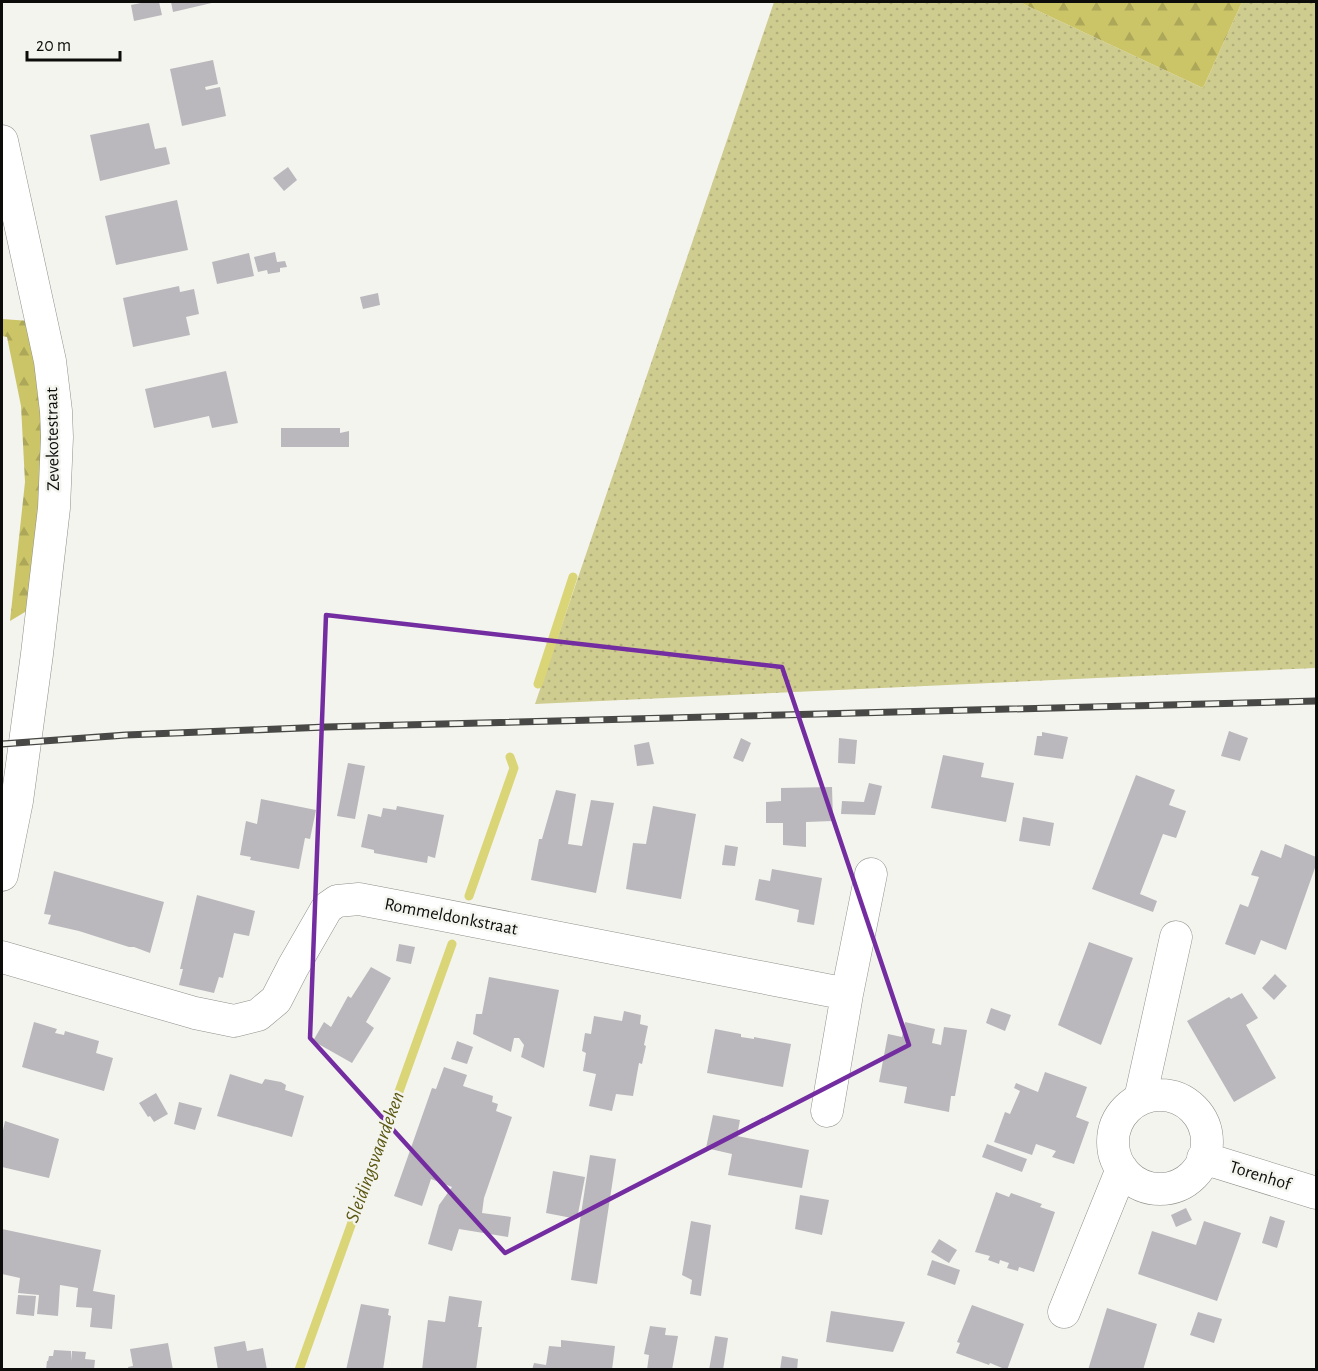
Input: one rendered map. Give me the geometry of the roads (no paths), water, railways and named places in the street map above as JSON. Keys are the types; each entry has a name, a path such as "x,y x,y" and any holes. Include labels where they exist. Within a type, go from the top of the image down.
{"street":[{"name":"Zevekotestraat","path":"2,141 50,361 56,411 54,508 26,741 2,875"},
{"path":"827,1112 871,874"},
{"name":"Rommeldonkstraat","path":"2,957 195,1013 234,1021 258,1015 276,1000 327,908 338,901 359,899 847,994"},
{"path":"1140,1099 1176,937"},
{"path":"1149,1096 1166,1096 1176,1099 1191,1107 1201,1119 1206,1133 1206,1149 1203,1158 1201,1165 1182,1184 1166,1189 1150,1189 1141,1186 1127,1177 1116,1160 1113,1138 1117,1122 1127,1108 1140,1099 1149,1096"},
{"name":"Torenhof","path":"1203,1158 1317,1193"},
{"path":"1064,1312 1122,1169"}],"waterway":[{"name":"Sleidingsvaardeken","path":"538,684 573,577"},
{"name":"Sleidingsvaardeken","path":"469,896 514,768 510,757"},
{"name":"Sleidingsvaardeken","path":"299,1370 452,944"}],"railway":[{"path":"2,744 126,735 326,727 1316,701"}]}
